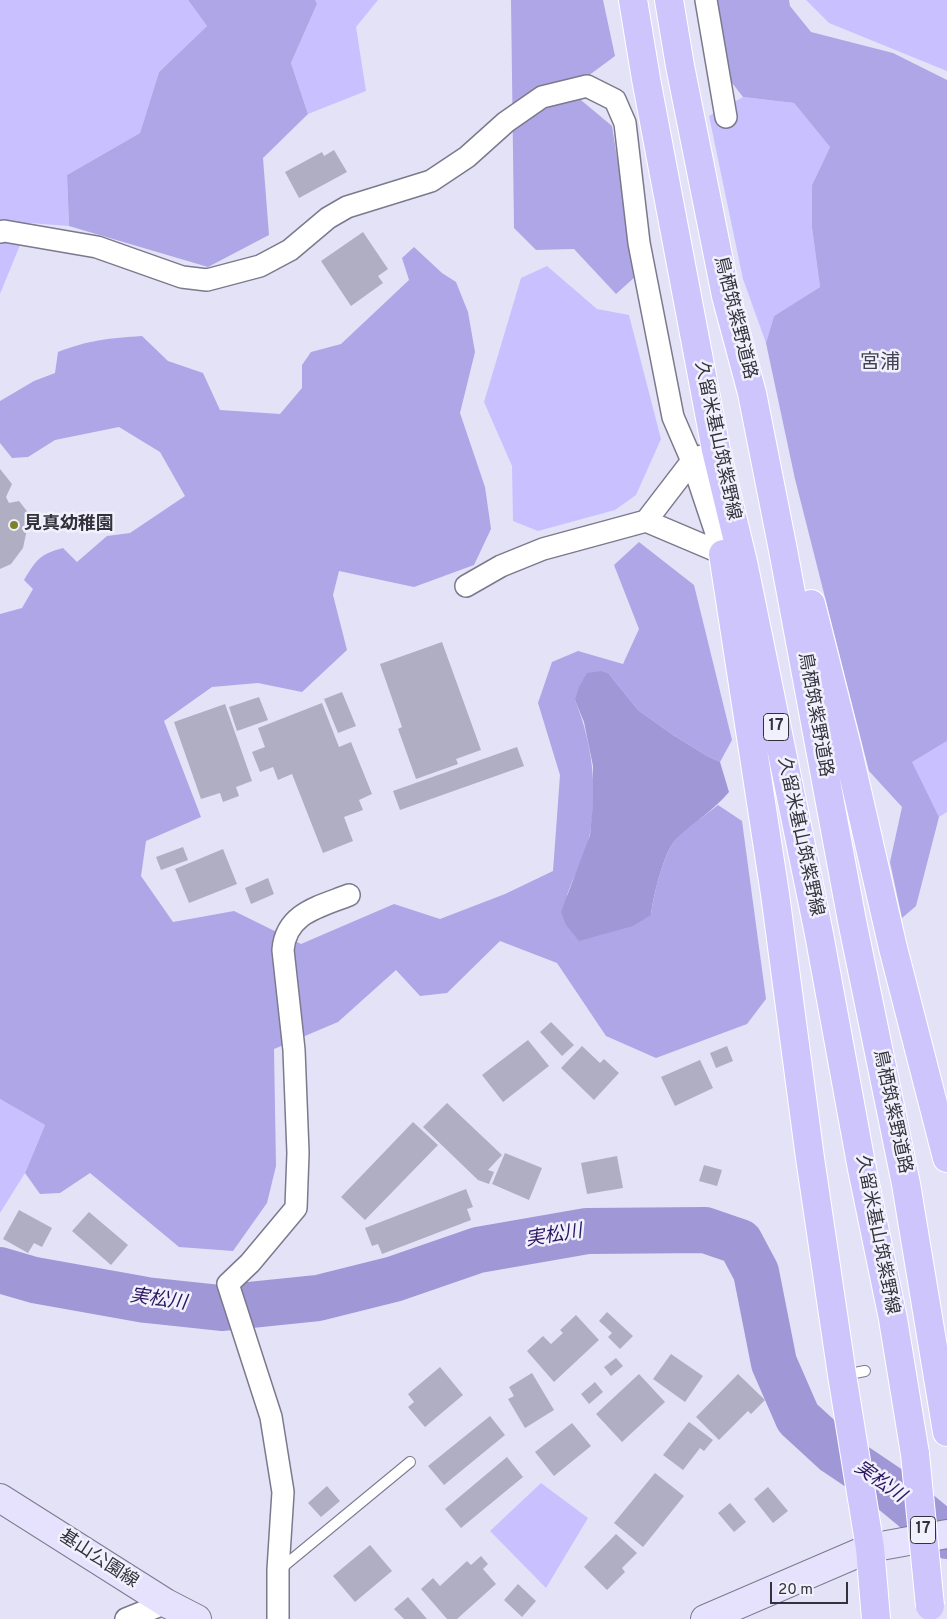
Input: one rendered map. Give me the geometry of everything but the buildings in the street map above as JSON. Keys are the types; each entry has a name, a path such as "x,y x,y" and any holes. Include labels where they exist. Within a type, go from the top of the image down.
{"main road":[{"name":"久留米基山筑紫野線","path":"633,0 704,456 733,558 818,934 862,1169 893,1320 915,1454 930,1613"},
{"name":"鳥栖筑紫野道路","path":"669,0 680,66 726,296 752,393 796,617 852,920 906,1184 947,1432"},
{"path":"752,393 798,553 847,747 893,948 939,1090 947,1158"},
{"path":"733,558 810,1158 854,1373 876,1619"},
{"name":"基山公園線","path":"0,1498 166,1603 197,1619"},
{"path":"704,1619 870,1548 947,1534"}],"street":[{"path":"706,0 726,118"},
{"path":"0,232 4,231 97,247 182,277 206,280 260,266 290,250 328,218 347,207 431,181 467,157 506,122 542,97 587,86 615,100 625,123 639,243 673,417 704,456 646,521 543,549 501,566 466,586"},
{"path":"646,521 733,558"},
{"path":"278,1619 278,1570 283,1492 271,1417 228,1284 250,1262 296,1208 298,1153 294,1050 282,950 284,938 292,923 305,912 349,895"},
{"path":"126,1619 166,1603"}],"lane":[{"path":"278,1570 410,1462"}],"shaded area":[{"path":"0,0 188,0 207,26 159,72 140,133 67,175 69,226 29,223 0,294"},
{"path":"188,0 315,0 317,4 291,63 308,114 263,158 269,235 208,267 69,226 67,175 140,133 159,72 207,26"},
{"path":"315,0 378,0 356,27 366,91 308,114 291,63 317,4"},
{"path":"511,0 603,0 615,56 569,90 612,126 636,276 616,294 574,249 536,250 514,228"},
{"path":"714,0 789,0 790,6 811,32 893,53 947,80 947,741 912,762 939,817 916,906 902,918 890,862 902,807 869,771 795,479 766,343 774,316 820,287 812,228 812,185 830,147 794,103 743,97 726,75"},
{"path":"806,0 947,0 947,71 829,23"},
{"path":"743,97 794,103 830,147 812,185 812,228 820,287 774,316 766,343 743,279 709,116"},
{"path":"414,247 442,273 456,282 468,312 475,352 460,413 485,487 491,529 474,565 414,587 339,571 333,595 347,650 302,692 258,683 212,687 164,721 201,817 146,841 141,876 173,922 234,911 301,944 394,904 440,919 505,894 553,871 560,775 538,703 552,662 578,651 623,664 639,629 614,565 639,542 694,585 732,740 720,762 707,756 638,710 609,674 575,700 586,732 592,765 593,799 588,841 567,895 651,915 659,876 670,848 678,836 718,805 742,821 766,999 747,1024 656,1058 606,1036 557,963 500,941 447,993 420,996 396,970 338,1022 274,1049 276,1166 267,1203 233,1251 179,1247 90,1173 60,1193 40,1194 25,1173 45,1125 0,1099 0,614 22,608 33,589 24,580 32,567 44,555 63,548 77,562 107,536 130,533 185,496 160,452 119,427 55,440 28,457 12,458 0,443 0,401 34,381 55,373 58,352 100,340 142,336 168,361 203,373 220,410 280,414 302,388 302,365 311,352 341,344 409,280 402,258"},
{"path":"547,266 597,309 629,315 661,439 636,495 615,510 538,531 513,521 512,466 484,402 521,278"},
{"path":"601,671 609,674 638,710 673,735 720,762 729,792 717,805 672,844 660,874 651,915 633,926 579,941 566,925 561,912 590,835 593,803 593,766 584,722 575,700 579,687 587,673"},
{"path":"947,741 947,812 939,817 911,762"},
{"path":"0,1099 45,1125 25,1173 0,1213"},
{"path":"541,1483 588,1518 546,1588 490,1531"}],"waterway":[{"name":"実松川","path":"0,1270 34,1280 146,1300 221,1308 318,1298 394,1279 478,1250 587,1231 705,1230 740,1242 756,1272 774,1363 798,1418 835,1452 890,1489 947,1536"}],"place":[{"name":"見真幼稚園","path":"14,525"}],"district":[{"name":"宮浦","path":"880,364"}]}
